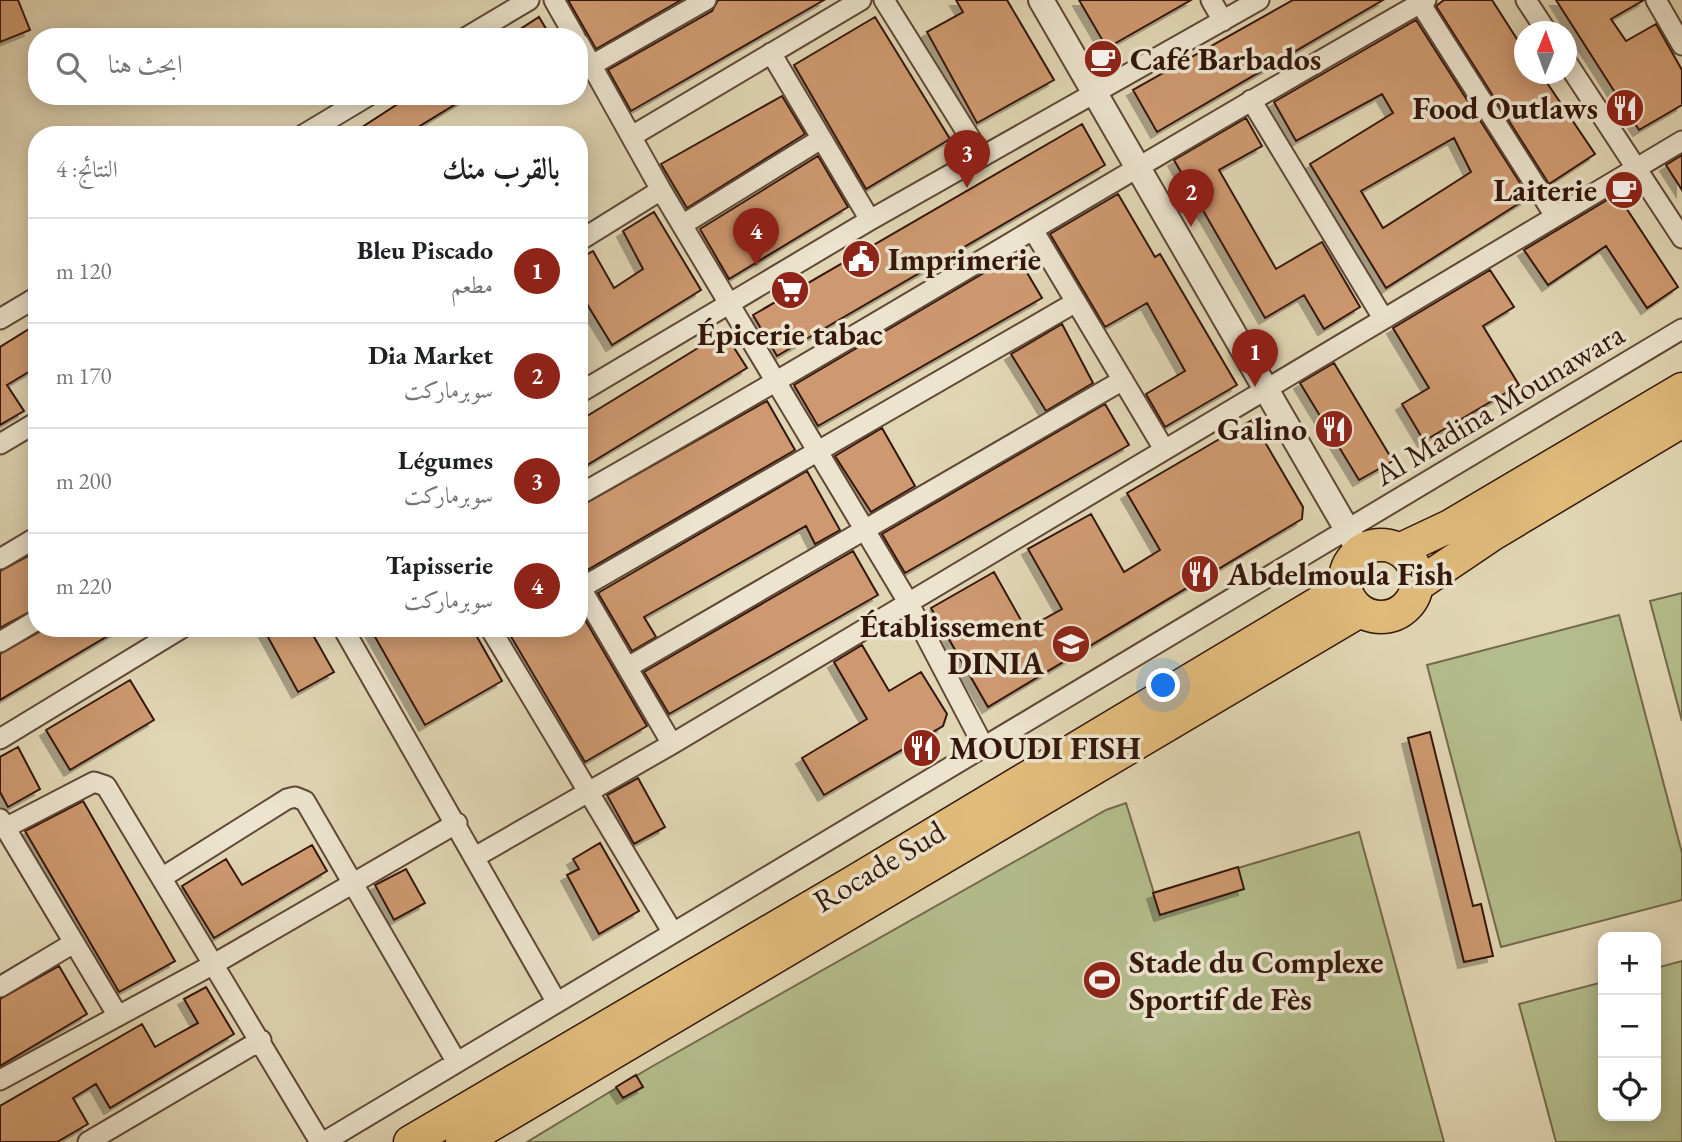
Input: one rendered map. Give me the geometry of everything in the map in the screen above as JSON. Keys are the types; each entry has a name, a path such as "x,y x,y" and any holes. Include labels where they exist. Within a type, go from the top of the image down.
{"highway":[{"path":"1399,550 1450,526 1682,389"},
{"path":"1416,586 1484,540 1682,421"},
{"path":"1354,541 1399,550 1409,559 1415,572 1416,586 1412,598 1394,614 1383,617 1353,599 1348,567 1354,541"},
{"name":"Rocade Sud","path":"462,1142 1353,599"},
{"name":"Rocade Sud","path":"410,1142 867,874 1353,599"}],"street":[{"path":"482,28 528,0"},
{"path":"554,0 570,28"},
{"path":"592,65 706,0"},
{"path":"632,136 862,0"},
{"path":"884,0 982,157"},
{"path":"1041,0 1354,541"},
{"path":"1211,0 1223,21"},
{"path":"588,387 729,301 1259,0"},
{"path":"1526,0 1540,21"},
{"path":"1656,0 1676,23 1682,45"},
{"path":"588,490 779,382 1251,100 1423,2 1555,216"},
{"path":"771,52 870,220"},
{"path":"588,58 682,225 779,382 908,602 984,747"},
{"path":"1577,77 1682,238"},
{"path":"1251,100 1382,318"},
{"path":"318,126 353,105"},
{"path":"682,225 821,139"},
{"path":"475,857 672,744 1682,141"},
{"path":"588,236 662,190"},
{"path":"1033,230 1164,449"},
{"path":"0,319 28,302"},
{"path":"588,581 1076,302"},
{"name":"Al Madina Mounawara","path":"322,1142 984,747 1354,541 1682,329"},
{"path":"628,667 1123,380"},
{"path":"0,444 28,427"},
{"path":"0,559 28,542"},
{"path":"588,600 672,744"},
{"path":"2,637 28,624"},
{"path":"0,739 167,637"},
{"path":"352,637 556,1001"},
{"path":"495,637 673,933"},
{"path":"118,1016 72,944 3,824 93,782 102,782 163,877 322,1142"},
{"path":"163,877 295,797 305,801 355,882 456,1061"},
{"path":"0,1080 214,964 457,823"},
{"path":"0,987 72,944"},
{"path":"88,1142 261,1040"}],"green space":[{"path":"1682,593 1682,721 1650,601"},
{"path":"1619,615 1682,853 1682,900 1501,947 1427,665"},
{"name":"Stade du Complexe Sportif de Fès","path":"1126,803 1154,893 1359,832 1444,1142 527,1142 651,1067 1106,810"},
{"path":"1682,961 1682,1142 1556,1142 1519,1004 1598,983 1598,1121 1661,1121 1661,967"}],"building":[{"path":"0,0 18,0 28,31 0,42"},
{"path":"568,0 681,0 596,49 588,35 588,28 584,28"},
{"path":"718,0 824,0 631,111 608,70 712,11"},
{"path":"956,0 1007,0 1054,80 977,123 927,32 963,12"},
{"path":"1079,0 1191,0 1107,48"},
{"path":"1293,0 1383,0 1157,132 1133,90"},
{"path":"1444,0 1492,0 1514,34 1514,84 1548,84 1595,154 1549,184 1436,6"},
{"path":"1556,0 1644,0 1611,19 1626,41 1656,24 1682,70 1682,105 1639,130 1577,33 1577,21 1569,21"},
{"path":"539,17 546,28 522,28"},
{"path":"875,17 950,139 866,189 794,65"},
{"path":"1416,20 1529,197 1386,288 1310,164 1393,113 1382,94 1296,141 1274,102","holes":["1454,138 1471,172 1383,228 1361,191"]},
{"path":"782,96 805,134 687,208 661,164"},
{"path":"396,105 454,105 420,126 364,126"},
{"path":"1246,118 1262,146 1219,170 1276,269 1322,242 1360,307 1324,329 1304,295 1265,318 1174,160"},
{"path":"1082,124 1105,165 777,356 753,315"},
{"path":"1682,155 1682,190 1666,165"},
{"path":"818,156 848,207 729,279 700,229"},
{"path":"1118,194 1155,257 1160,254 1237,385 1165,427 1146,394 1185,371 1147,303 1105,327 1050,234"},
{"path":"1617,194 1678,287 1647,308 1606,246 1548,285 1524,250"},
{"path":"654,212 701,290 612,345 588,306 588,254 593,251 614,288 643,269 623,231"},
{"path":"1016,254 1042,298 818,426 794,385"},
{"path":"1490,270 1514,307 1483,326 1519,385 1424,441 1402,404 1429,388 1393,328"},
{"path":"1062,324 1093,383 1046,411 1011,354"},
{"path":"28,330 28,372 7,385 24,411 0,425 0,347"},
{"path":"724,332 747,368 588,465 588,415"},
{"path":"1334,363 1393,461 1359,480 1300,383"},
{"path":"767,401 795,450 588,570 588,502"},
{"path":"1105,404 1129,445 905,573 882,534"},
{"path":"1252,420 1303,507 1302,519 988,707 931,608 994,572 1026,629 1062,609 1028,549 1091,514 1124,572 1160,550 1127,493"},
{"path":"882,428 915,486 871,512 835,456"},
{"path":"807,471 840,530 815,544 806,526 644,617 656,637 632,651 598,593"},
{"path":"853,551 878,595 669,714 644,672"},
{"path":"28,556 28,613 0,628 0,571"},
{"path":"588,625 647,726 585,762 511,637 588,637"},
{"path":"30,637 106,637 0,700 0,654"},
{"path":"268,637 314,637 334,672 298,692"},
{"path":"375,637 477,637 502,681 425,725"},
{"path":"862,645 889,691 921,672 947,714 943,726 824,795 802,758 867,719 834,662"},
{"path":"130,680 154,720 70,770 46,730"},
{"path":"1430,732 1473,906 1481,904 1493,956 1464,962 1408,738"},
{"path":"18,747 40,789 8,807 0,792 0,757"},
{"path":"638,778 665,827 634,844 607,795"},
{"path":"83,801 175,961 119,992 25,831"},
{"path":"600,843 639,911 599,934 567,875 579,869 573,859"},
{"path":"312,845 327,871 214,938 182,886 226,859 242,885"},
{"path":"1238,867 1244,889 1160,915 1153,893"},
{"path":"406,869 425,903 394,920 375,885"},
{"path":"59,966 87,1014 0,1066 0,999"},
{"path":"206,987 234,1034 110,1108 96,1084 73,1098 88,1124 57,1142 0,1142 0,1106 142,1024 155,1047 198,1023 184,999"},
{"path":"636,1075 643,1087 623,1098 616,1087"}],"place":[{"name":"Café Barbados","path":"1103,59"},
{"name":"Food Outlaws","path":"1625,108"},
{"name":"Légumes","path":"967,188"},
{"name":"Laiterie","path":"1624,190"},
{"name":"Dia Market","path":"1191,227"},
{"name":"Imprimerie","path":"861,259"},
{"name":"Tapisserie","path":"756,266"},
{"name":"Épicerie tabac","path":"790,290"},
{"name":"Bleu Piscado","path":"1255,387"},
{"name":"Galino","path":"1334,429"},
{"name":"Abdelmoula Fish","path":"1200,574"},
{"name":"Établissement DINIA","path":"1071,644"},
{"name":"MOUDI FISH","path":"922,748"},
{"name":"Stade du Complexe Sportif de Fès","path":"1102,980"}]}
